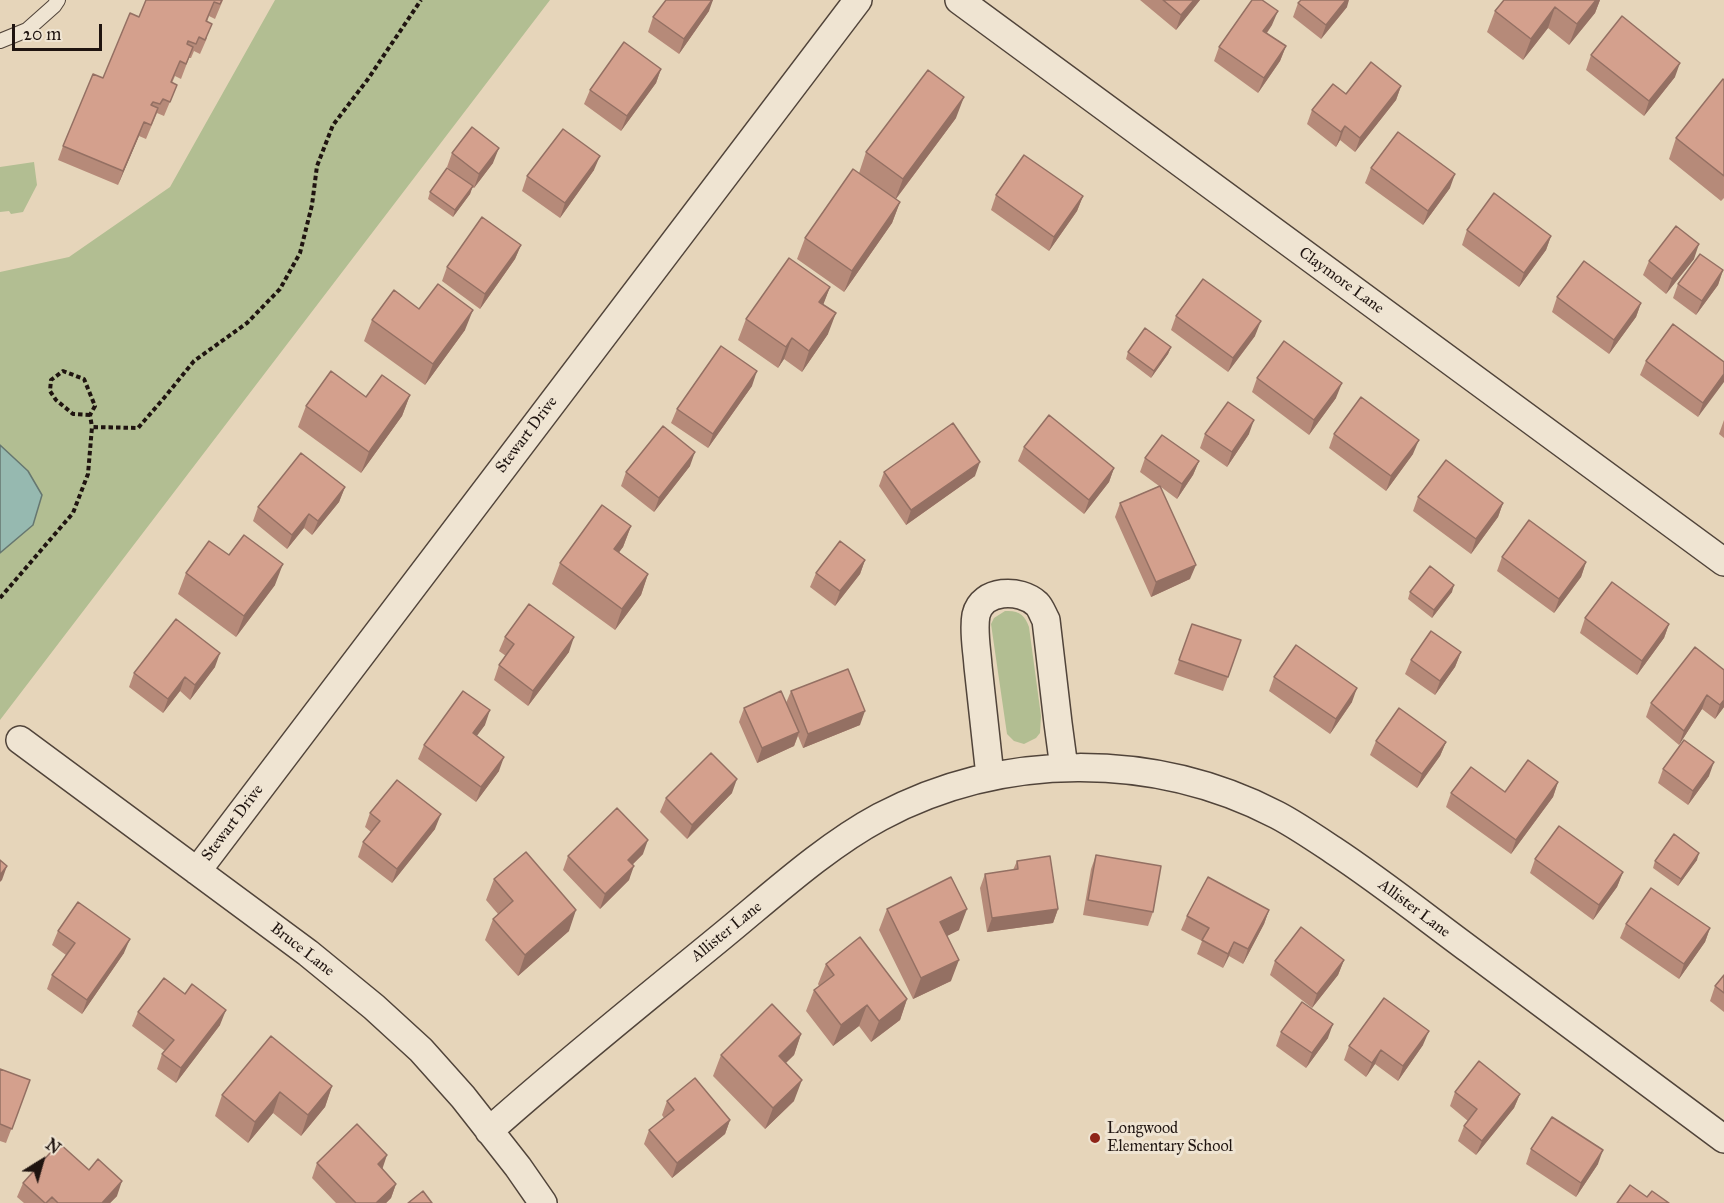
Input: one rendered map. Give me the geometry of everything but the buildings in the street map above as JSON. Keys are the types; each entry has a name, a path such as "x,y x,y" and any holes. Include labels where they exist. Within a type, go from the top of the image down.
{"street":[{"name":"Stewart Drive","path":"197,871 858,0"},
{"name":"Claymore Lane","path":"958,0 1724,562"},
{"path":"990,776 976,639 976,615 982,603 999,594 1027,597 1038,605 1046,620 1064,768"},
{"name":"Bruce Lane","path":"20,740 308,953 374,1007 420,1050 463,1097 543,1203"},
{"name":"Allister Lane","path":"489,1131 540,1085 814,861 879,817 933,794 990,776 1033,769 1099,767 1145,771 1222,792 1252,802 1281,816 1353,863 1724,1139"}],"lane":[{"path":"0,41 27,30 58,0"}],"path":[{"path":"92,427 138,428 194,361 247,323 280,289 300,253 312,206 317,166 333,125 368,79 421,0"},
{"path":"0,598 73,513 88,474 92,427 90,415 95,406 84,380 63,370 51,380 50,391 56,400 73,414 90,415"}],"green space":[{"path":"275,0 550,0 0,720 0,272 69,257 170,187"},
{"path":"34,162 37,185 23,212 11,214 9,211 0,212 0,167"},
{"path":"1005,611 1021,614 1029,627 1041,716 1040,733 1036,738 1024,744 1014,741 1007,734 991,624 994,618"}],"water":[{"path":"0,445 28,471 42,495 33,525 0,553"}],"place":[{"name":"Longwood Elementary School","path":"1095,1138"}]}
